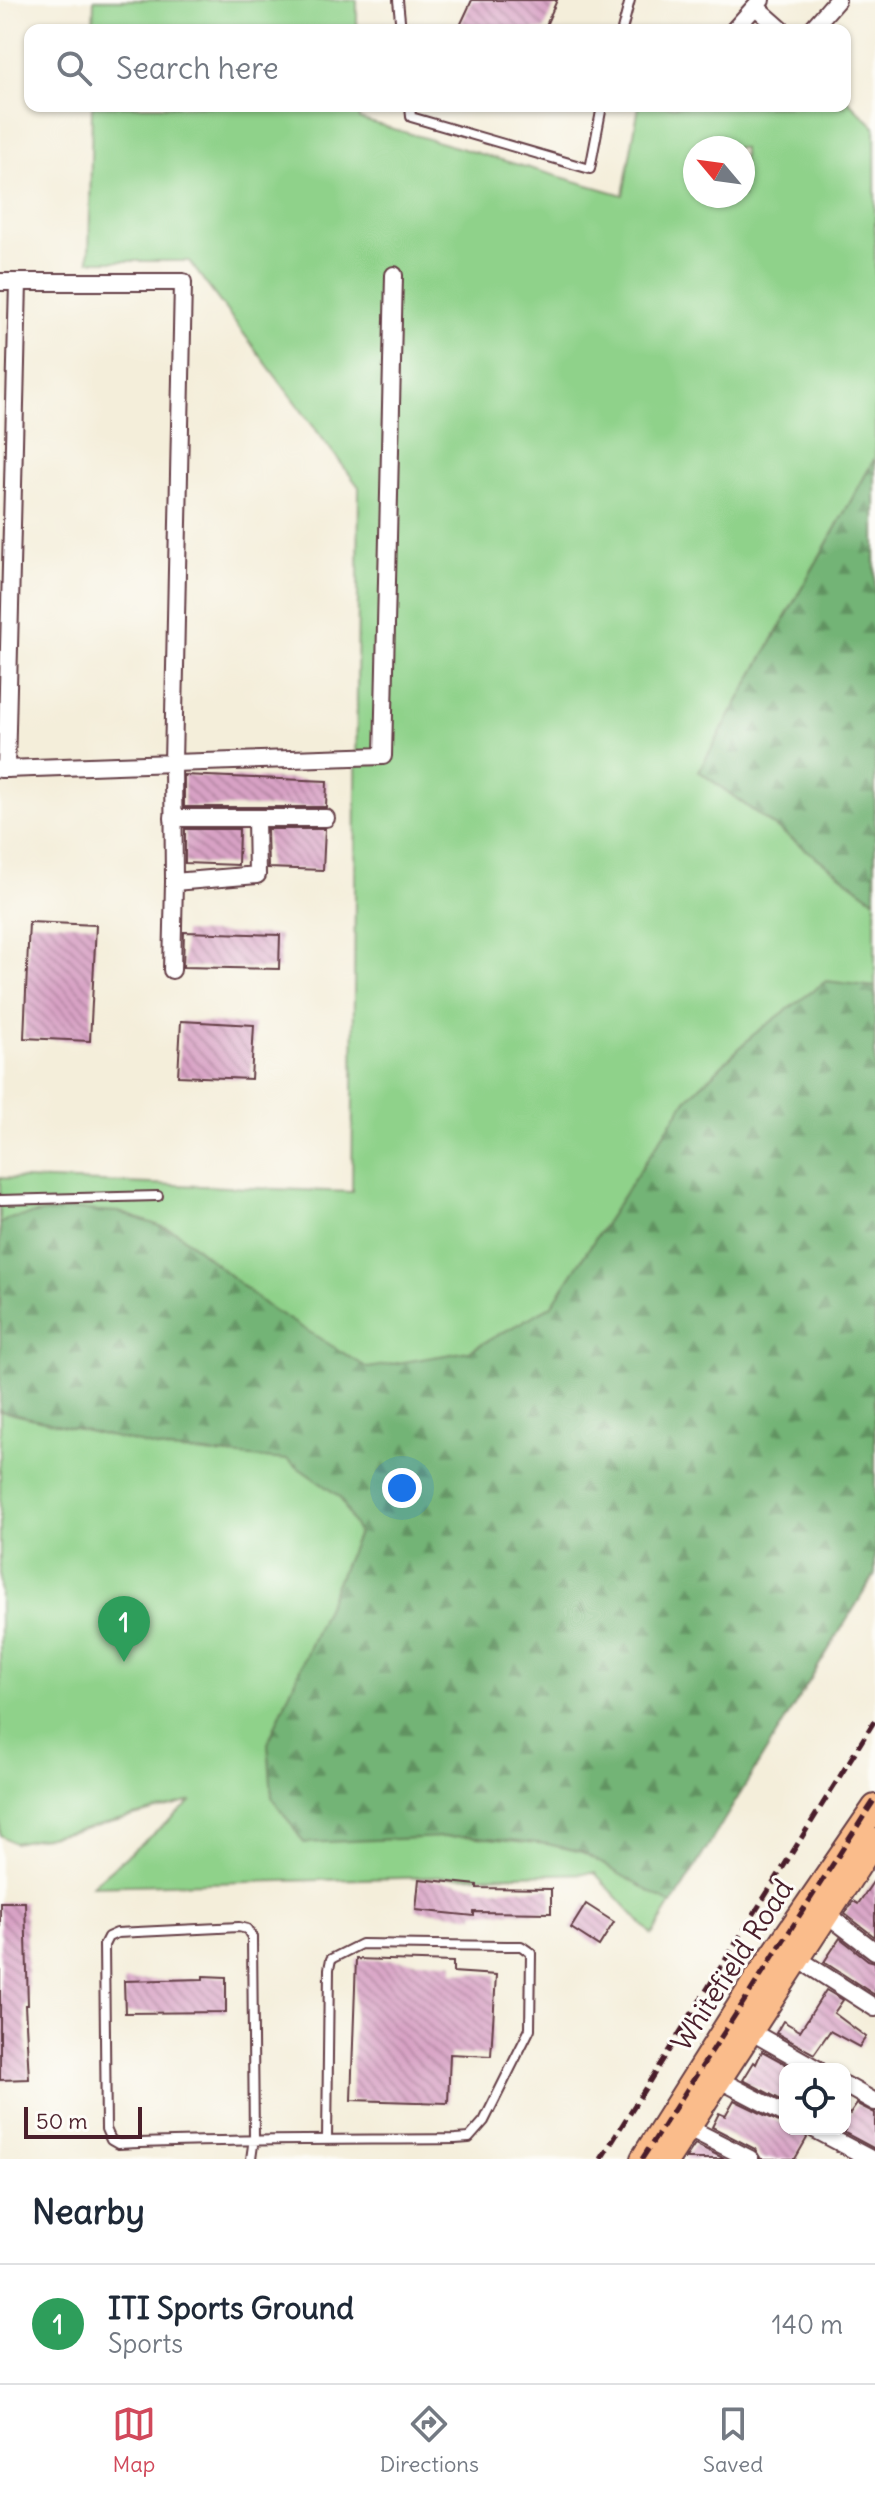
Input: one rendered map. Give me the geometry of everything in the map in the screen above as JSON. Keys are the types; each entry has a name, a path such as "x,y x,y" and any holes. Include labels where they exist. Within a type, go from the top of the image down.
{"main road":[{"name":"Whitefield Road","path":"667,2159 678,2122 754,1983 875,1807"},
{"name":"Whitefield Road","path":"643,2159 718,2079 875,1840"}],"street":[{"path":"816,24 837,0"},
{"path":"739,24 758,3 777,24"},
{"path":"18,282 3,769 383,756 394,275"},
{"path":"0,282 183,282 172,970"},
{"path":"173,818 326,818"},
{"path":"174,882 257,875 256,819"},
{"path":"825,1913 875,1951"},
{"path":"797,1958 875,2008"},
{"path":"750,2031 806,2063"},
{"path":"718,2079 779,2111"},
{"path":"851,2088 875,2102"},
{"path":"678,2122 750,2159"},
{"path":"825,2135 871,2159"}],"lane":[{"path":"398,0 400,24"},
{"path":"624,24 630,0"},
{"path":"411,112 411,117 590,169 601,112"},
{"path":"0,1200 158,1196"},
{"path":"251,2159 254,2138 252,1937 247,1929 117,1933 108,1937 104,1945 106,2129 111,2140 118,2144 254,2138 327,2140 469,2138 484,2121 530,2029 531,1953 521,1946 361,1944 331,1959 327,2140"}],"green space":[{"path":"94,0 357,0 357,24 93,24"},
{"path":"851,104 875,127 875,458 699,771 875,900 875,1574 652,1935 595,1873 91,1886 192,1801 14,1843 0,1835 0,1178 352,1192 359,487 189,261 89,261 92,112 358,112 359,119 623,195 638,112 851,112"},
{"path":"875,458 875,900 699,771"},
{"path":"826,981 875,987 875,1574 672,1905 582,1852 547,1844 468,1836 304,1843 272,1797 268,1743 358,1533 340,1497 287,1460 169,1450 0,1411 0,1224 8,1219 63,1209 119,1212 177,1232 267,1306 368,1368 469,1351 551,1306 686,1100 753,1035"}],"building":[{"path":"472,0 557,0 547,24 461,24"},
{"path":"184,775 327,781 326,807 184,807"},
{"path":"185,829 239,829 238,865 185,863"},
{"path":"267,829 325,829 323,870 268,868"},
{"path":"29,922 96,925 90,1041 24,1038"},
{"path":"184,932 280,935 279,969 183,967"},
{"path":"181,1021 254,1025 251,1079 178,1076"},
{"path":"419,1879 477,1885 477,1888 551,1889 551,1913 474,1912 474,1916 416,1910"},
{"path":"875,1879 875,1937 845,1914 853,1901 858,1904"},
{"path":"0,1902 25,1902 29,2079 0,2080"},
{"path":"586,1904 614,1922 599,1946 571,1928"},
{"path":"840,1938 875,1962 875,1995 824,1962"},
{"path":"356,1959 453,1962 453,1972 496,1975 491,2056 450,2054 448,2103 351,2100"},
{"path":"203,1976 226,1977 226,2012 125,2013 124,1981 203,1979"},
{"path":"826,1990 843,2000 834,2013 866,2037 859,2047 830,2031 814,2054 776,2033 783,2021 800,2031"},
{"path":"762,2051 784,2063 779,2063 779,2099 743,2080 754,2062 756,2064"},
{"path":"734,2100 779,2122 779,2135 806,2135 807,2138 795,2159 761,2159 755,2149 712,2127 719,2113 725,2116"},
{"path":"857,2104 875,2113 875,2149 849,2135 851,2113"},
{"path":"695,2144 725,2159 685,2159"}],"railway":[{"path":"601,2159 875,1720"},
{"path":"642,2159 875,1799"}],"place":[{"name":"ITI Sports Ground","path":"124,1662"}]}
